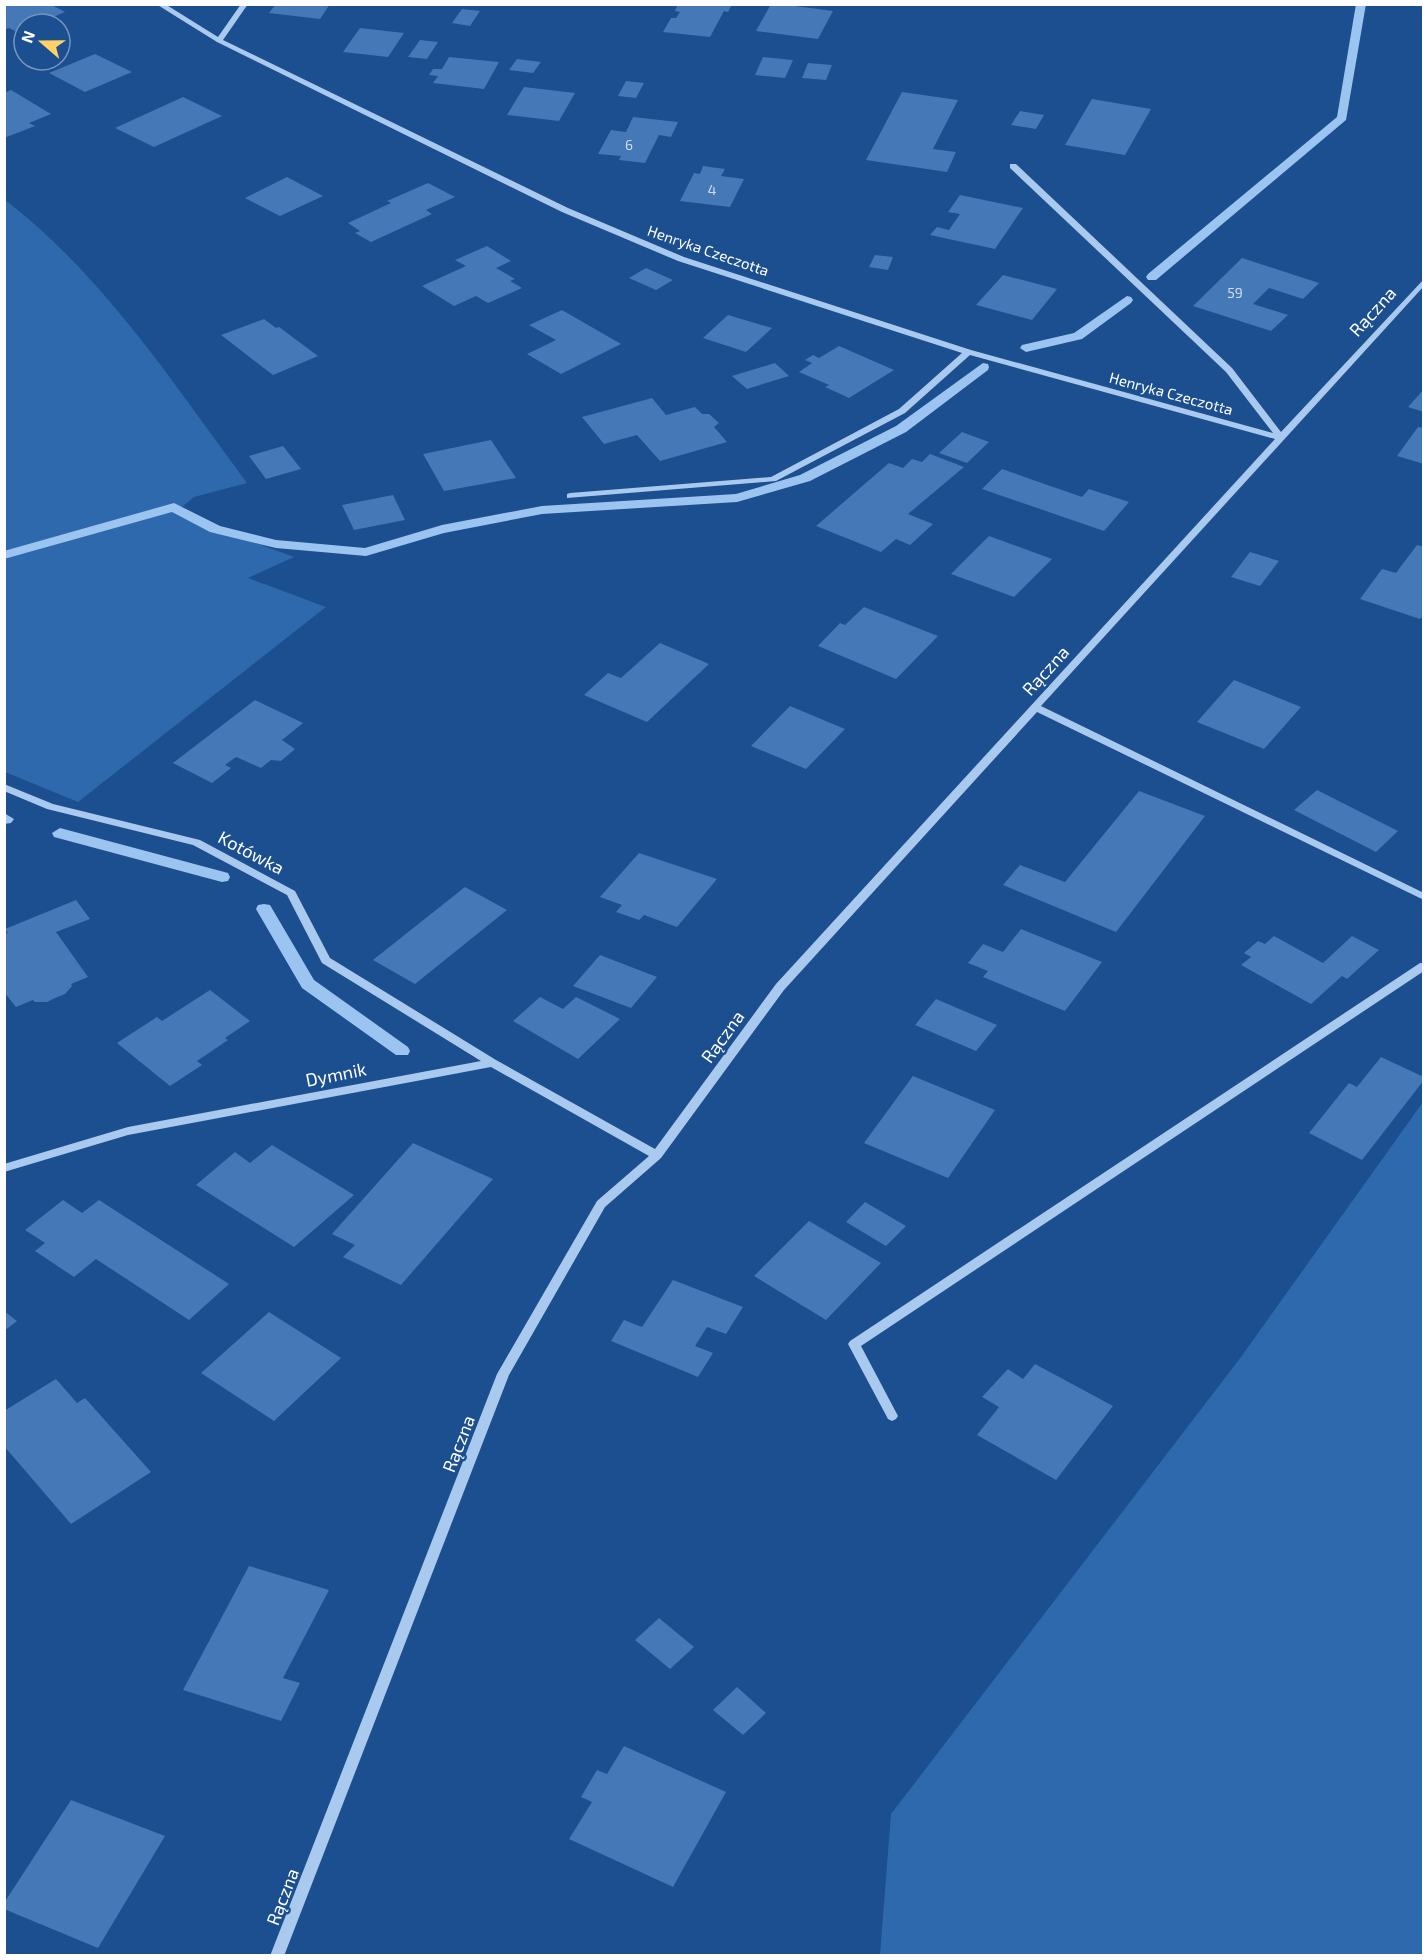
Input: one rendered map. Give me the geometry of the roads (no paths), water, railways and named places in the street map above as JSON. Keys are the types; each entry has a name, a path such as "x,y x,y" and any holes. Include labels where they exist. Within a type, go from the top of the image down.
{"street":[{"name":"Henryka Czeczotta","path":"159,4 219,41 565,210 681,259 968,352 1281,438"},
{"path":"219,41 245,4"},
{"path":"1013,166 1229,370 1281,438"},
{"name":"Rączna","path":"277,1956 503,1374 601,1204 657,1155 780,987 1424,281"},
{"path":"570,496 773,479 902,411 968,352"},
{"path":"1035,707 1424,897"},
{"name":"Kotówka","path":"4,787 50,807 196,842 291,893 326,960 492,1063"},
{"path":"892,1416 854,1344 1424,966"},
{"path":"492,1063 657,1155"},
{"name":"Dymnik","path":"4,1168 128,1131 492,1063"}],"waterway":[{"path":"1152,277 1342,118 1361,4"},
{"path":"1026,348 1078,336 1127,300"},
{"path":"4,555 174,507 215,529 276,544 366,552 442,529 542,510 737,498 805,478 901,429 983,367"},
{"path":"60,833 222,877"},
{"path":"264,909 308,984 402,1051"}]}
